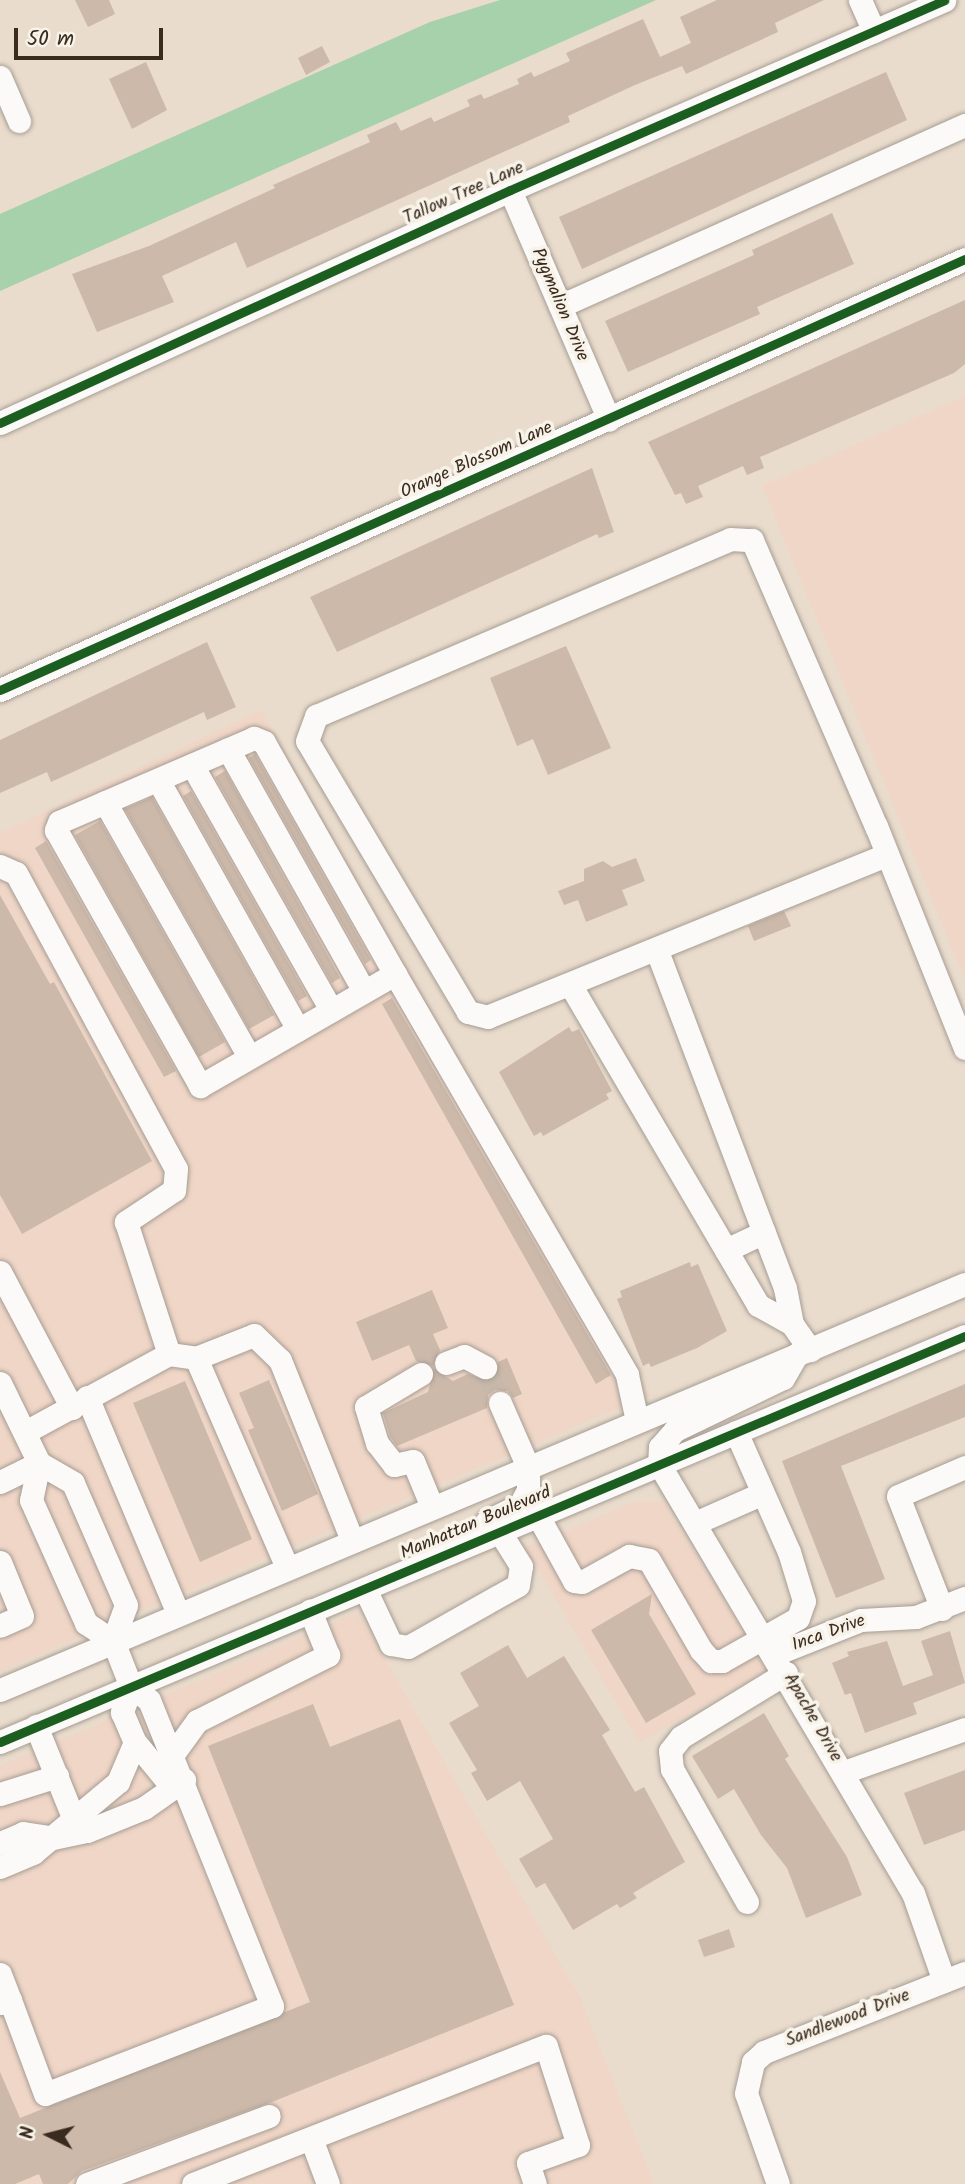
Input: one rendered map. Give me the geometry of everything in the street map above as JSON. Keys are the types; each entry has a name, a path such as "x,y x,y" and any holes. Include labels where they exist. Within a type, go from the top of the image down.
{"street":[{"path":"860,0 874,31"},
{"name":"Tallow Tree Lane","path":"0,423 510,190 944,0"},
{"path":"0,77 19,121"},
{"path":"560,306 965,125"},
{"name":"Pygmalion Drive","path":"510,190 609,420"},
{"name":"Orange Blossom Lane","path":"0,690 965,259"},
{"path":"886,855 657,951 488,1017 468,1012 307,741 316,716 730,539 752,540 886,855 965,1048"},
{"path":"395,974 200,1086 57,830 59,822 254,738 264,742 627,1375 637,1421"},
{"path":"228,749 364,991"},
{"path":"192,765 331,1010"},
{"path":"158,780 298,1029"},
{"path":"105,803 248,1057"},
{"path":"0,866 16,873 176,1169 174,1190 126,1222 169,1354"},
{"path":"657,951 785,1288 792,1324 803,1352 783,1378 675,1430 660,1447 659,1464"},
{"path":"571,986 758,1305 792,1324"},
{"path":"726,1250 764,1231"},
{"path":"0,1272 7,1302 79,1403 178,1613"},
{"name":"Manhattan Boulevard","path":"0,1690 965,1284"},
{"path":"913,1358 922,1341 965,1322"},
{"path":"26,1432 169,1354 196,1358 254,1335 280,1360 352,1541"},
{"name":"Manhattan Boulevard","path":"0,1742 965,1336"},
{"path":"446,1363 464,1356 485,1367"},
{"path":"196,1358 287,1567"},
{"path":"421,1374 366,1406 377,1443 394,1465 413,1461 432,1507"},
{"path":"0,1383 40,1463 73,1483 126,1605 113,1641"},
{"path":"387,1579 396,1565 416,1552 520,1505 528,1490 528,1466 500,1403"},
{"path":"736,1432 763,1493 804,1601 799,1618 775,1655 681,1737 670,1751 672,1769 747,1902"},
{"path":"0,1482 40,1463"},
{"path":"0,1974 5,2001 45,2094 272,2006 178,1783 173,1754 149,1700 131,1687 113,1641 86,1623 31,1500 40,1463"},
{"name":"Apache Drive","path":"659,1464 844,1772 913,1893 954,1977"},
{"path":"943,1609 898,1496 965,1467"},
{"path":"695,1523 763,1493"},
{"path":"538,1516 574,1581 582,1582 629,1556 649,1560 711,1661 775,1655"},
{"path":"365,1588 391,1644 408,1647 518,1585 521,1566 500,1532"},
{"path":"0,1563 22,1616 0,1626"},
{"name":"Inca Drive","path":"775,1655 861,1620 916,1617 943,1609 965,1598"},
{"path":"173,1754 197,1721 328,1655 310,1611"},
{"path":"131,1687 122,1712 135,1742 178,1783"},
{"path":"36,1726 75,1822"},
{"path":"844,1772 965,1728"},
{"path":"0,1867 33,1853 75,1822 118,1782 135,1742"},
{"path":"0,1794 57,1776"},
{"path":"0,1843 23,1833 53,1838 87,1832 144,1808 178,1783"},
{"name":"Sandlewood Drive","path":"778,2184 748,2105 747,2082 754,2062 764,2052 954,1977"},
{"path":"193,2184 312,2141 546,2046 578,2145 528,2163 535,2184"},
{"path":"88,2184 269,2116"},
{"path":"312,2141 328,2184"}],"shaded area":[{"path":"965,396 965,980 762,486"},
{"path":"261,710 650,1395 0,1671 0,833"},
{"path":"663,1501 766,1670 639,1743 526,1548 633,1502"},
{"path":"358,1612 581,1999 654,2184 0,2184 0,1766"}],"green space":[{"path":"500,0 656,0 0,291 0,214 430,22"}],"building":[{"path":"75,0 109,0 115,14 88,27"},
{"path":"717,0 824,0 775,23 778,32 686,74 682,66 635,85 568,116 570,122 247,268 236,242 162,276 174,302 97,332 72,274 149,246 275,188 273,185 370,142 367,135 396,122 401,131 431,117 434,122 470,106 467,100 481,94 484,99 519,84 517,79 531,72 534,77 570,61 566,53 643,19 660,57 691,43 680,17"},
{"path":"322,46 330,62 306,75 298,58"},
{"path":"146,62 167,110 132,129 109,79"},
{"path":"886,72 907,120 582,269 559,217"},
{"path":"832,213 854,264 757,307 760,314 628,372 605,321 754,255 752,250"},
{"path":"965,300 965,364 954,373 760,457 764,468 747,475 743,466 698,486 703,497 686,504 681,493 675,495 648,442"},
{"path":"592,468 614,532 599,538 597,534 337,652 310,597"},
{"path":"207,642 236,707 207,720 204,712 51,782 47,772 0,793 0,740"},
{"path":"566,646 611,748 548,775 533,739 517,746 490,678"},
{"path":"255,754 371,960 365,964 249,758"},
{"path":"225,771 340,978 332,983 215,777"},
{"path":"191,791 307,996 298,1001 183,796"},
{"path":"152,797 274,1015 249,1029 125,809"},
{"path":"100,821 225,1042 199,1057 75,835"},
{"path":"46,841 176,1071 164,1077 35,848"},
{"path":"636,858 645,881 622,890 628,905 586,922 578,900 564,905 558,891 584,881 584,869 603,861 612,867"},
{"path":"0,895 50,984 54,982 152,1161 22,1234 0,1195"},
{"path":"784,911 791,926 754,941 748,926"},
{"path":"392,998 611,1375 596,1384 382,1004"},
{"path":"569,1027 572,1032 579,1029 612,1091 606,1094 609,1099 543,1136 541,1132 534,1136 499,1072"},
{"path":"690,1262 691,1267 698,1264 727,1331 697,1348 651,1367 649,1363 643,1366 617,1299 622,1297 620,1291"},
{"path":"432,1290 448,1328 433,1334 440,1350 433,1366 416,1361 409,1345 372,1361 356,1322"},
{"path":"507,1358 522,1394 513,1398 508,1391 495,1390 488,1395 487,1408 397,1446 390,1436 383,1413 428,1392 434,1369 453,1381 468,1374 486,1381 497,1374 498,1362"},
{"path":"269,1380 318,1494 282,1511 248,1430 254,1428 239,1393"},
{"path":"185,1381 252,1539 200,1562 133,1403"},
{"path":"965,1384 965,1417 841,1466 885,1579 836,1598 782,1461"},
{"path":"652,1594 649,1614 696,1694 646,1723 591,1630"},
{"path":"950,1631 965,1683 913,1703 917,1714 865,1733 851,1693 845,1695 832,1663 849,1656 847,1652 887,1641 903,1686 933,1675 921,1641"},
{"path":"508,1645 527,1678 564,1656 610,1730 602,1735 635,1792 644,1787 685,1862 633,1893 637,1898 620,1908 617,1904 573,1930 545,1883 536,1888 519,1859 553,1839 520,1781 487,1801 471,1773 477,1770 449,1723 479,1706 460,1673"},
{"path":"313,1704 330,1747 400,1719 514,2005 272,2102 82,2171 68,2184 43,2184 39,2174 15,2184 0,2184 0,2072 20,2118 310,2002 208,1746"},
{"path":"764,1713 789,1756 785,1759 847,1857 862,1895 806,1918 787,1868 761,1835 734,1789 718,1799 692,1756"},
{"path":"965,1770 965,1830 924,1845 904,1793"},
{"path":"729,1929 735,1947 704,1957 698,1940"}],"tunnel":[{"path":"485,1367 500,1403"}],"cycle path":[{"path":"0,423 510,190 944,0"},
{"path":"0,690 965,259"},
{"path":"0,1742 965,1336"}]}
